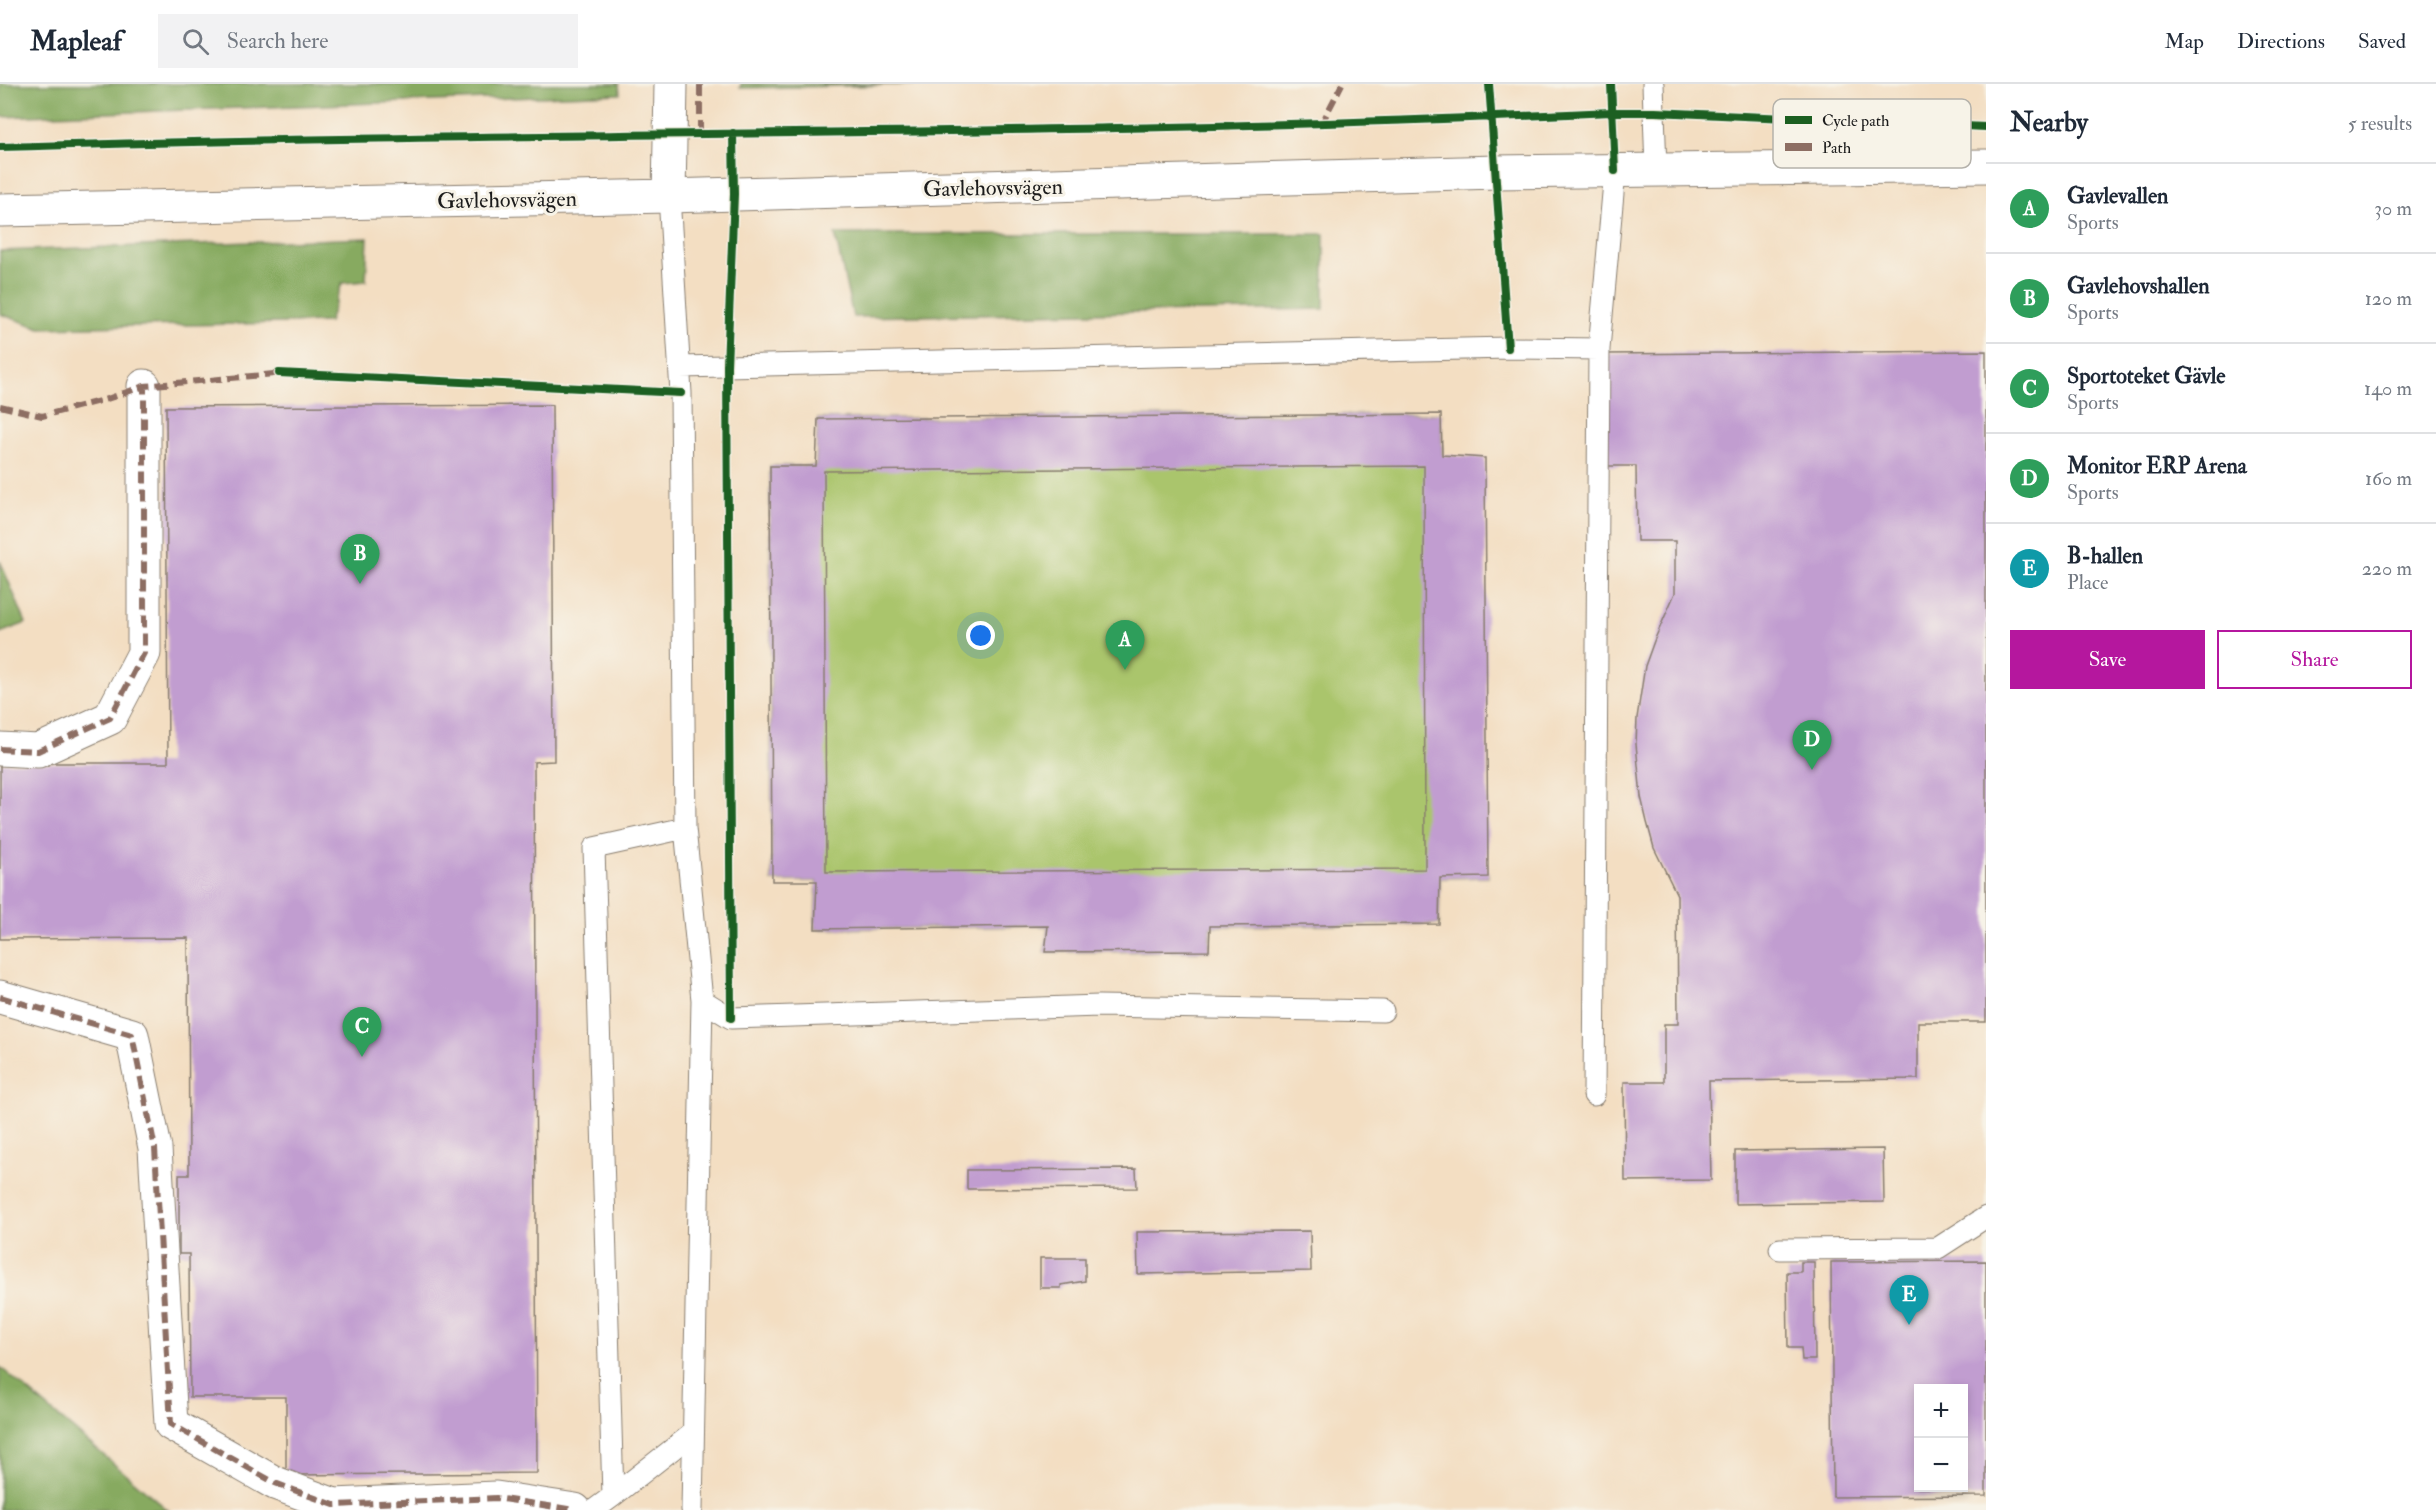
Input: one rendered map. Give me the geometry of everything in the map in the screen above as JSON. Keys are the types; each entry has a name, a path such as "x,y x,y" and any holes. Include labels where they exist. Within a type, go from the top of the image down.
{"street":[{"path":"669,196 671,84"},
{"name":"Gavlehovsvägen","path":"1971,166 1986,166"},
{"name":"Gavlehovsvägen","path":"0,210 669,196 1496,172 1773,168"},
{"path":"0,749 38,751 110,718 144,652 144,386"},
{"path":"0,997 132,1035 155,1148 171,1424 275,1483 334,1504 496,1498 575,1510"}],"lane":[{"path":"1653,84 1656,169"},
{"path":"1594,1095 1599,349 1615,171"},
{"path":"669,196 680,367 686,828 702,1000 692,1510"},
{"path":"680,367 1485,349 1599,349"},
{"path":"613,1496 594,848 686,828"},
{"path":"702,1000 731,1018 1099,1006 1383,1011"},
{"path":"1780,1249 1938,1248 1986,1217"},
{"path":"594,1510 693,1432"}],"green space":[{"path":"0,84 619,84 620,94 0,117"},
{"path":"741,84 947,84 740,88"},
{"path":"835,234 1324,234 1324,309 853,317"},
{"path":"368,238 366,281 342,283 329,322 40,328 0,314 0,251"},
{"path":"1441,414 1442,455 1488,877 1440,878 1439,924 1211,926 1209,951 1045,952 1048,926 815,929 817,881 772,881 770,466 816,466 818,419"},
{"path":"0,561 26,623 0,633"},
{"path":"0,1367 168,1510 0,1510"}],"building":[{"path":"1986,351 1986,1022 1918,1022 1918,1079 1709,1081 1711,1180 1625,1181 1624,1082 1664,1082 1664,1024 1678,1024 1677,895 1654,848 1641,797 1636,744 1637,718 1645,666 1675,593 1675,541 1637,541 1636,466 1604,466 1603,354"},
{"path":"552,405 554,761 534,762 537,1473 286,1475 286,1397 190,1397 189,1254 179,1254 179,1175 189,1175 188,938 0,939 0,763 168,763 166,407"},
{"path":"1441,414 1442,455 1485,458 1488,877 1440,878 1439,924 1210,926 1209,951 1045,952 1048,926 815,929 817,881 772,881 770,466 816,466 818,419","holes":["1424,466 1425,869 826,872 824,471"]},
{"path":"1883,1149 1884,1202 1735,1204 1735,1151"},
{"path":"1136,1169 1137,1188 967,1189 967,1170"},
{"path":"1310,1231 1311,1271 1138,1274 1137,1232"},
{"path":"1040,1258 1085,1258 1085,1281 1061,1285 1061,1288 1040,1288"},
{"path":"1986,1261 1986,1496 1833,1497 1831,1262"},
{"path":"1801,1262 1814,1262 1815,1360 1802,1360 1801,1348 1788,1348 1787,1272 1801,1272"}],"marked path":[{"path":"700,84 700,133"},
{"path":"1321,125 1342,84"},
{"path":"0,406 42,416 107,399 144,386 285,373"},
{"path":"0,749 38,751 110,718 144,653 144,386"},
{"path":"0,997 132,1035 155,1148 171,1424 275,1483 334,1505 496,1498 575,1510"}],"cycle path":[{"path":"1489,84 1508,348"},
{"path":"1611,84 1615,171"},
{"path":"0,147 403,138 1208,126 1611,112 1773,117"},
{"path":"1971,126 1986,127"},
{"path":"731,1018 727,366 734,194 733,133"},
{"path":"279,373 681,393"}],"place":[{"name":"Gavlehovshallen","path":"360,584"},
{"name":"Gavlevallen","path":"1125,670"},
{"name":"Monitor ERP Arena","path":"1812,770"},
{"name":"Sportoteket Gävle","path":"362,1057"},
{"name":"B-hallen","path":"1909,1325"}]}
